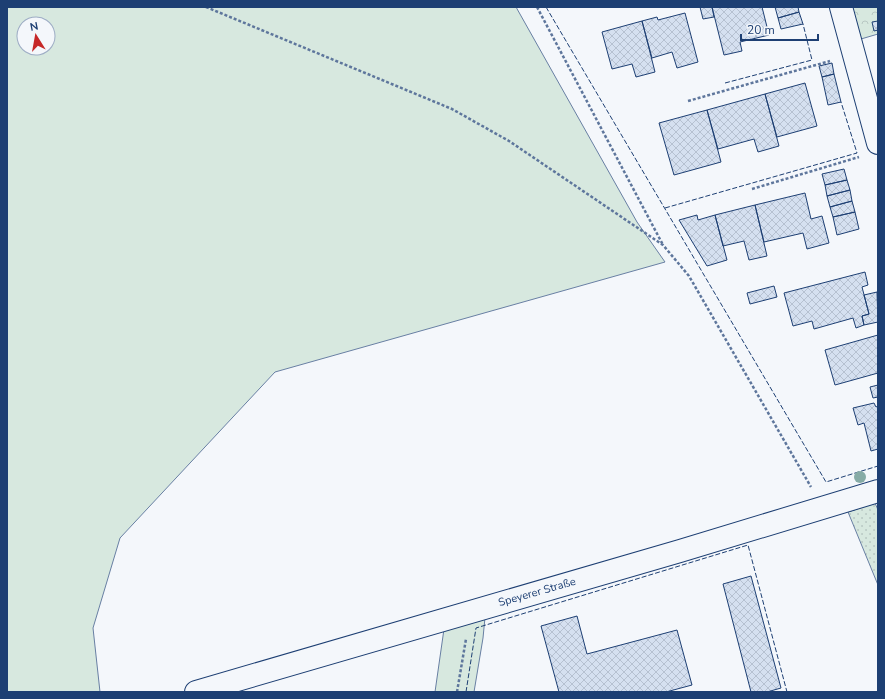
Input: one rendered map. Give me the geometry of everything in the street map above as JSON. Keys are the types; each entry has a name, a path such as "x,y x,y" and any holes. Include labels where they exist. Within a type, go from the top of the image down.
{"street":[{"path":"841,7 853,55 871,150"},
{"name":"Speyerer Straße","path":"196,692 680,551 878,491"}],"path":[{"path":"206,7 452,109 510,141 663,246"},
{"path":"537,7 663,246 689,276 821,508"},
{"path":"688,101 853,55"},
{"path":"752,188 871,150"},
{"path":"457,692 470,611"}],"green space":[{"path":"7,7 516,7 637,222 665,262 275,372 120,538 93,628 100,692 7,692"},
{"path":"851,7 878,7 878,34 861,39"},
{"path":"875,503 878,510 878,585 848,512"},
{"path":"487,597 483,638 474,692 435,692 447,608"}],"building":[{"path":"700,7 712,7 714,17 703,19"},
{"path":"712,7 762,7 769,35 740,42 742,51 724,55"},
{"path":"775,7 798,7 799,12 778,18"},
{"path":"799,12 803,24 781,29 778,18"},
{"path":"685,13 698,62 677,68 672,52 652,58 642,21 657,17 658,20"},
{"path":"642,21 655,72 636,77 632,64 612,69 602,32"},
{"path":"878,21 878,30 874,31 872,22"},
{"path":"832,63 834,74 822,77 819,66"},
{"path":"834,74 841,102 828,105 822,77"},
{"path":"805,83 817,126 777,137 765,94"},
{"path":"765,94 779,146 758,152 754,139 718,149 707,110"},
{"path":"707,110 721,162 674,175 659,123"},
{"path":"844,169 847,180 825,185 822,174"},
{"path":"847,180 850,190 827,196 825,185"},
{"path":"850,190 852,201 830,207 827,196"},
{"path":"805,193 811,219 822,216 829,243 807,249 803,233 764,242 755,205"},
{"path":"852,201 855,212 833,217 830,207"},
{"path":"755,205 767,256 749,260 744,241 723,246 715,215"},
{"path":"855,212 859,229 837,235 833,217"},
{"path":"697,215 698,220 715,215 727,260 707,266 679,220"},
{"path":"865,272 868,285 862,287 869,314 862,316 864,325 856,328 853,318 814,329 812,321 793,326 784,293"},
{"path":"774,286 777,297 750,304 747,293"},
{"path":"877,292 878,322 864,325 862,316 869,314 864,295"},
{"path":"878,335 878,373 835,385 825,350"},
{"path":"878,385 878,397 873,398 870,387"},
{"path":"874,403 876,407 878,406 878,449 871,451 864,423 858,425 853,408"},
{"path":"751,576 781,688 767,692 751,692 723,584"},
{"path":"577,616 587,654 677,630 692,685 666,692 559,692 541,626"}],"fence":[{"path":"546,7 826,482 878,466"},
{"path":"725,83 812,60 803,24"},
{"path":"665,208 857,153 841,102"},
{"path":"466,692 476,628 748,545 787,692"}]}
